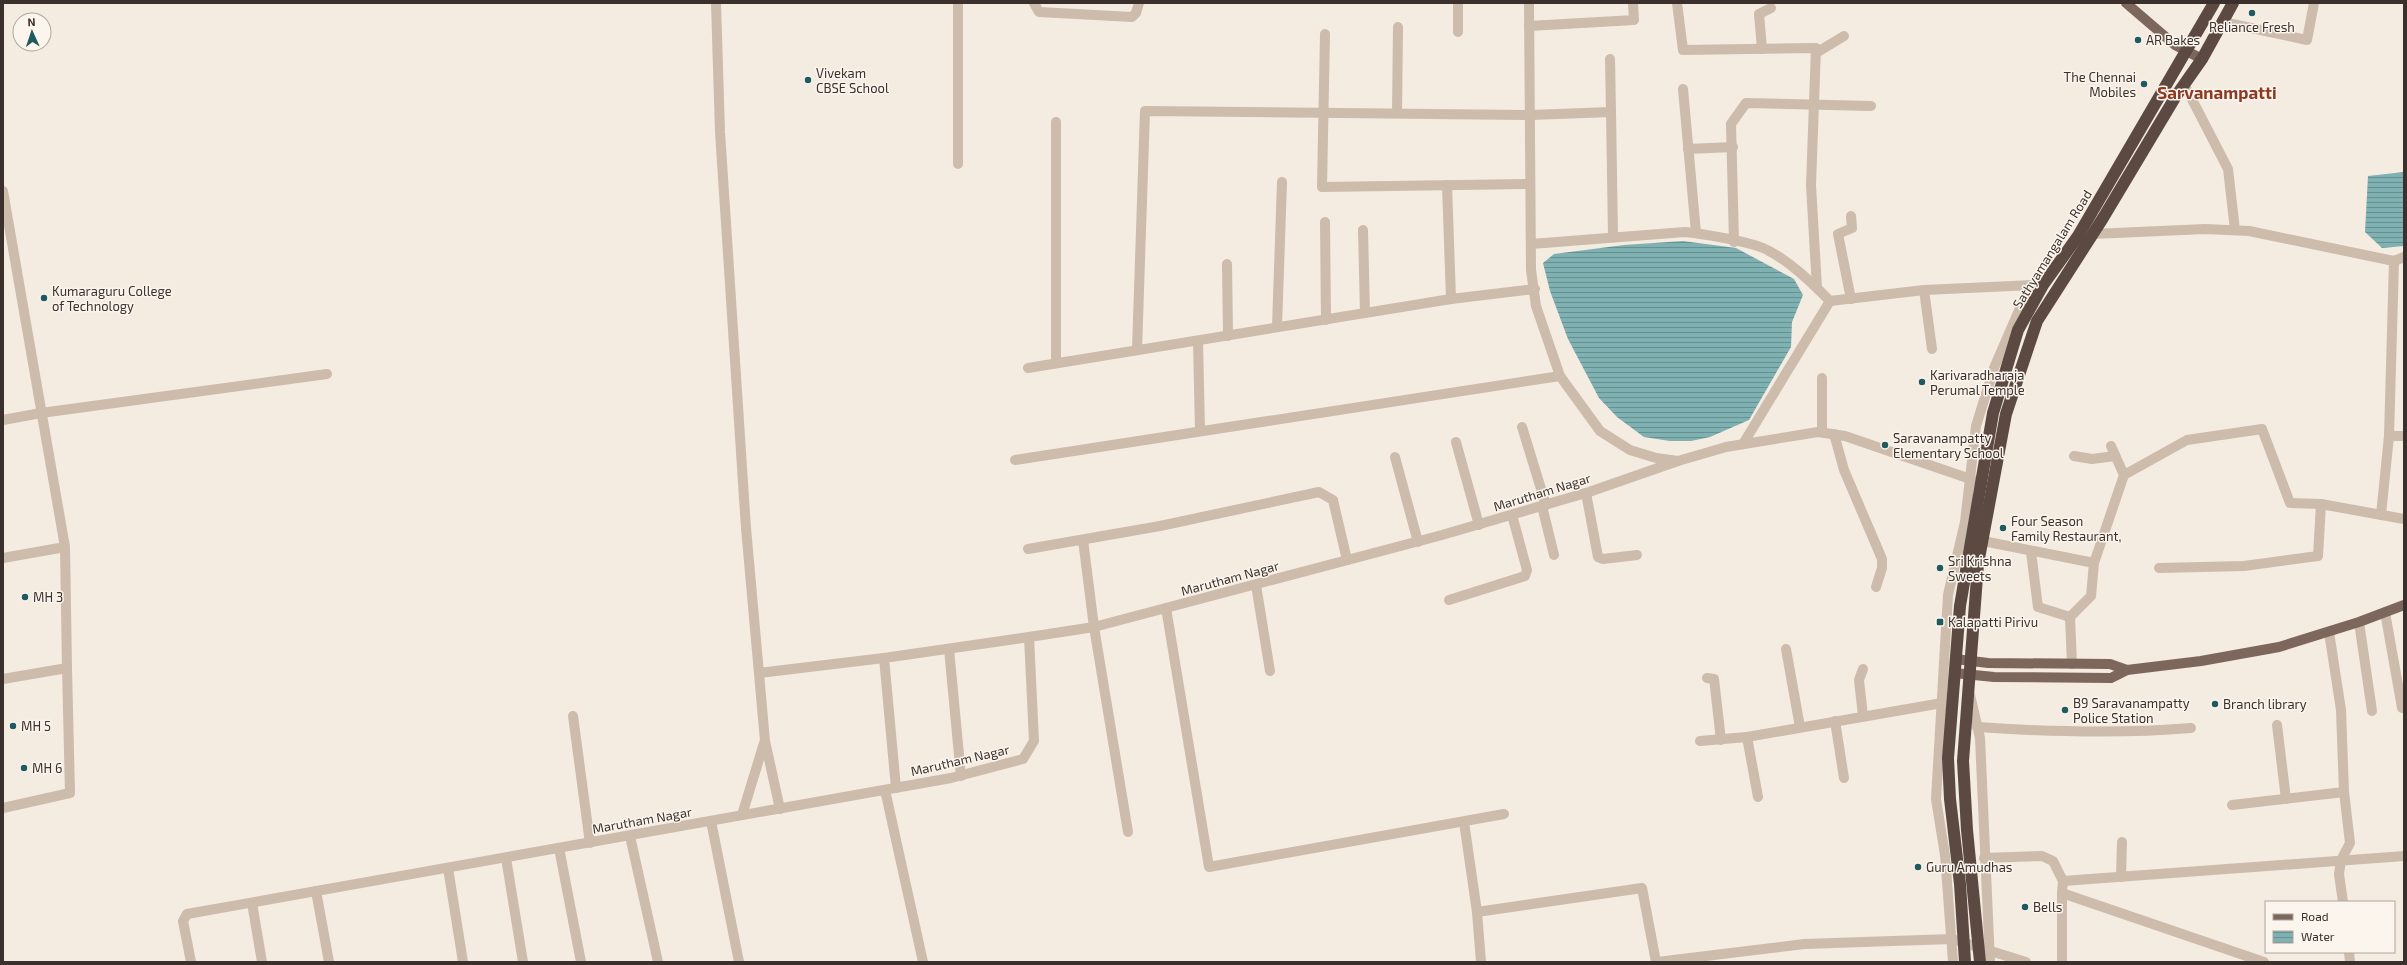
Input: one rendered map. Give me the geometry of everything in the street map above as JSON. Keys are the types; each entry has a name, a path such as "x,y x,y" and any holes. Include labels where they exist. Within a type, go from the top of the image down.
{"highway":[{"name":"Sathyamangalam Road","path":"1965,962 1960,884 1950,799 1948,758 1960,606 1993,413 2018,330 2043,285 2078,236 2188,50 2214,3"},
{"path":"1980,962 1984,949 1967,830 1963,761 1978,564 2006,414 2037,322 2093,234 2184,84 2202,59 2233,3"}],"main road":[{"path":"2126,3 2175,45 2188,50 2202,59"},
{"path":"1954,673 1969,681 2111,678 2127,670 2201,661 2279,647 2359,622 2404,605"},
{"path":"1955,659 1988,663 2110,664 2127,670"}],"street":[{"path":"716,3 720,132 746,520 765,741 780,809"},
{"path":"958,3 958,164"},
{"path":"1034,3 1039,12 1132,17 1136,13 1139,3"},
{"path":"1458,3 1458,32"},
{"path":"1529,3 1531,270 1535,289 1536,306 1560,376 1600,431 1630,450 1656,458 1678,461"},
{"path":"1529,26 1634,20 1633,3"},
{"path":"1677,3 1683,50 1816,48 1811,185 1817,288"},
{"path":"2223,22 2307,40 2314,3"},
{"path":"1762,49 1759,14 1771,8"},
{"path":"1396,113 1398,27"},
{"path":"1325,34 1325,113 1322,187 1530,184"},
{"path":"1816,53 1844,36"},
{"path":"1610,59 1613,237"},
{"path":"2184,84 2228,169 2235,230"},
{"path":"1683,89 1696,233"},
{"path":"1734,242 1733,147 1731,124 1746,103 1871,106"},
{"path":"1137,350 1145,111 1530,115 1611,112"},
{"path":"1056,122 1056,363"},
{"path":"1688,149 1733,147"},
{"path":"1277,328 1282,182"},
{"path":"1447,185 1451,299"},
{"path":"3,191 6,228 65,547 70,794 3,808"},
{"path":"1851,216 1852,228 1838,234 1851,299"},
{"path":"1325,222 1326,320"},
{"path":"1363,230 1365,313"},
{"path":"2093,234 2170,230 2249,231 2394,260 2404,257"},
{"path":"1531,244 1685,232 1696,233 1763,248 1817,288 1830,301"},
{"path":"2382,516 2389,436 2394,260"},
{"path":"1226,264 1228,336"},
{"path":"1953,962 1945,855 1936,799 1948,595 1964,522 1976,426 1992,375 2030,285"},
{"path":"1830,301 1924,290 2043,285"},
{"path":"1028,368 1451,299 1535,289"},
{"path":"1924,290 1932,349"},
{"path":"1743,444 1830,301"},
{"path":"1198,341 1200,431"},
{"path":"3,420 41,413 327,374"},
{"path":"1015,460 1560,376"},
{"path":"1822,378 1822,432"},
{"path":"1522,427 1544,506 1554,555"},
{"path":"2072,664 2070,618 2091,596 2094,563 2124,475 2187,440 2262,429 2290,503 2321,504 2382,516 2404,518"},
{"name":"Marutham Nagar","path":"191,962 183,921 188,914 961,776 1023,758 1034,741 1029,637 1094,627 1418,542 1586,493 1678,461 1743,444 1822,432 1846,436 1982,483"},
{"path":"1834,434 1844,470 1882,558 1882,568 1876,587"},
{"path":"2389,436 2404,436"},
{"path":"1456,442 1479,525"},
{"path":"2110,446 2124,475"},
{"path":"2074,456 2092,459 2115,456"},
{"path":"1395,457 1418,542"},
{"path":"1028,549 1160,526 1319,492 1334,500 1348,560"},
{"path":"1586,493 1598,557 1603,559 1637,555"},
{"path":"2159,568 2244,566 2318,556 2321,504"},
{"path":"1449,600 1525,576 1527,570 1512,515"},
{"path":"1083,540 1094,627 1128,832"},
{"path":"1982,541 2031,552 2094,563"},
{"path":"3,558 65,547"},
{"path":"2031,552 2038,607 2070,618"},
{"path":"1256,585 1270,671"},
{"path":"1166,608 1209,867 1504,814"},
{"path":"2385,612 2402,708"},
{"path":"2359,622 2372,711"},
{"path":"2329,632 2341,710 2344,792 2350,843 2340,860 2343,901"},
{"path":"759,673 884,658 1029,637"},
{"path":"949,649 961,776"},
{"path":"1786,649 1800,727"},
{"path":"884,658 896,788"},
{"path":"3,679 68,668"},
{"path":"1863,669 1859,680 1863,716"},
{"path":"1707,678 1714,679 1721,740"},
{"path":"1969,681 1980,738 1984,858 1984,949 1990,962"},
{"path":"1700,741 1747,737 1942,703"},
{"path":"573,716 590,843"},
{"path":"1835,721 1844,778"},
{"path":"2278,725 2286,799"},
{"path":"1977,727 2031,730 2142,732 2191,728"},
{"path":"1747,737 1758,797"},
{"path":"742,816 765,741"},
{"path":"885,790 923,962"},
{"path":"2232,805 2344,792"},
{"path":"711,821 739,962"},
{"path":"1464,822 1477,912 1481,962"},
{"path":"630,836 658,962"},
{"path":"2122,842 2122,876"},
{"path":"559,848 581,962"},
{"path":"1984,858 2042,856 2053,861 2064,881 2062,893 2062,962"},
{"path":"2064,881 2404,856"},
{"path":"506,858 523,962"},
{"path":"448,868 463,962"},
{"path":"1477,912 1642,888 1656,962 1804,944 1952,940 2026,962"},
{"path":"316,891 329,962"},
{"path":"2062,893 2264,962"},
{"path":"252,903 262,962"}],"water":[{"path":"2404,172 2404,246 2382,248 2365,232 2368,176"},
{"path":"1683,241 1736,248 1794,279 1803,295 1792,322 1791,347 1749,420 1710,437 1691,441 1670,441 1644,437 1617,417 1599,398 1568,339 1550,291 1543,263 1554,254 1624,245"}],"place":[{"name":"Reliance Fresh","path":"2252,13"},
{"name":"AR Bakes","path":"2138,40"},
{"name":"Vivekam CBSE School","path":"808,80"},
{"name":"The Chennai Mobiles","path":"2144,84"},
{"name":"Kumaraguru College of Technology","path":"44,298"},
{"name":"Karivaradharaja Perumal Temple","path":"1922,382"},
{"name":"Saravanampatty Elementary School","path":"1885,445"},
{"name":"Four Season Family Restaurant,","path":"2003,528"},
{"name":"Sri Krishna Sweets","path":"1940,568"},
{"name":"MH 3","path":"25,597"},
{"name":"Kalapatti Pirivu","path":"1940,622"},
{"name":"Branch library","path":"2215,704"},
{"name":"B9 Saravanampatty Police Station","path":"2065,710"},
{"name":"MH 5","path":"13,726"},
{"name":"MH 6","path":"24,768"},
{"name":"Guru Amudhas","path":"1918,867"},
{"name":"Bells","path":"2025,907"}],"district":[{"name":"Sarvanampatti","path":"2217,93"}]}
